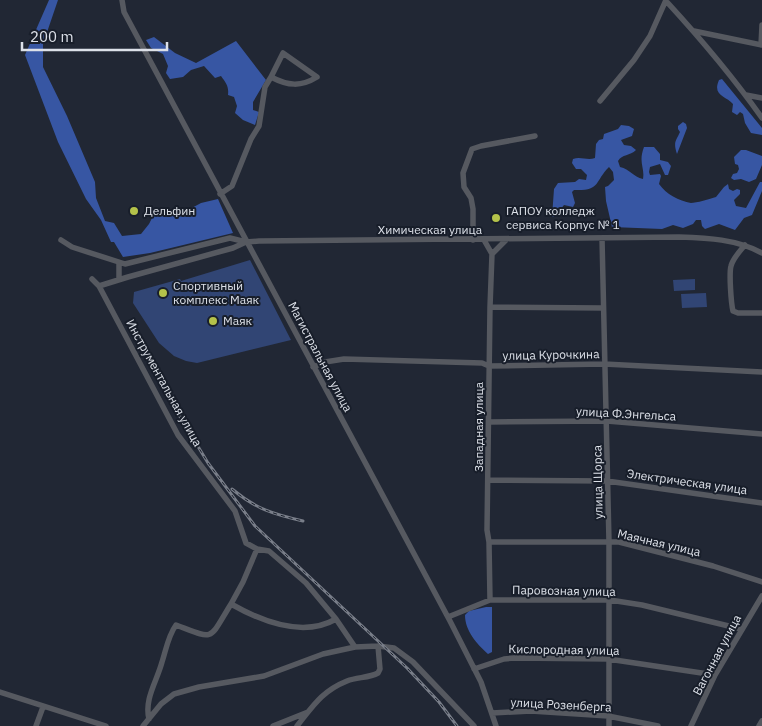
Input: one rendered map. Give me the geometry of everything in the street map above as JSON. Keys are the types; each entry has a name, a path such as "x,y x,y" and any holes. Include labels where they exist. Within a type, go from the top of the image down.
{"street":[{"name":"Магистральная улица","path":"122,0 124,12 162,79 220,194 448,618 474,669 496,726"},
{"path":"600,101 634,60 650,36 666,0 694,31 746,95 762,118"},
{"path":"694,31 761,45 762,25"},
{"path":"220,194 232,186 251,140 259,126 264,92 271,77 283,53 317,77 308,83 293,85 271,77"},
{"path":"746,95 762,98"},
{"path":"473,240 474,209 471,198 464,187 463,174 472,150 481,146 535,136"},
{"name":"Химическая улица","path":"61,240 72,247 125,264 230,238 246,242 273,240 706,238 726,240 745,245 762,253"},
{"name":"улица Щорса","path":"602,238 610,600 608,659 609,726"},
{"path":"484,240 492,254 507,239"},
{"name":"Химическая улица","path":"99,286 233,248 246,242"},
{"path":"745,245 738,252 731,266 731,304 733,310 738,313 762,313"},
{"name":"Западная улица","path":"490,600 487,530 492,254"},
{"path":"119,263 119,279"},
{"name":"Инструментальная улица","path":"92,279 99,286 178,435 235,511 246,542 257,549 269,551 306,583 336,619 355,647"},
{"path":"490,307 603,308"},
{"name":"улица Курочкина","path":"313,367 325,362 344,359 482,363 490,366 604,364 762,372"},
{"name":"улица Ф.Энгельса","path":"489,422 607,421 762,434"},
{"name":"Электрическая улица","path":"489,480 607,481 762,503"},
{"name":"Маячная улица","path":"489,542 619,542 713,566 762,582"},
{"path":"149,719 148,706 155,678 176,626 201,635 210,635 231,604 257,549"},
{"name":"Вагонная улица","path":"691,726 715,675 762,596"},
{"name":"Паровозная улица","path":"448,618 490,600 610,600 642,605 741,629"},
{"path":"231,604 256,618 292,626 314,627 327,624 336,619"},
{"path":"143,726 161,704 174,694 199,687 264,676 323,654 355,647 378,646 394,648 413,662 474,726"},
{"path":"297,726 314,703 326,691 348,681 378,673 380,669 378,646"},
{"name":"Кислородная улица","path":"474,669 504,659 514,658 608,659 715,675"},
{"path":"0,692 106,726"},
{"path":"36,726 43,707"},
{"name":"улица Розенберга","path":"492,713 531,711 608,716 658,726"},
{"path":"273,726 308,712"},
{"path":"759,726 762,721"}],"shaded area":[{"path":"49,0 58,0 43,44 43,67 67,116 95,182 96,198 105,221 114,223 122,236 141,234 155,212 168,210 177,216 201,203 218,199 233,233 150,253 123,257 114,242 111,242 101,220 86,199 58,142 25,55"},
{"path":"154,37 175,53 196,63 236,41 266,80 253,102 253,110 259,112 255,125 243,120 235,113 237,106 234,97 228,95 228,87 221,76 215,78 204,66 191,70 183,77 170,79 166,73 168,66 163,54 151,48 146,40"},
{"path":"722,79 762,128 762,135 751,133 745,123 743,114 740,112 737,115 732,112 733,104 721,95 717,89 719,80"},
{"path":"683,122 687,128 677,154 675,144 680,132 678,126"},
{"path":"621,125 634,129 632,136 621,140 624,145 631,146 636,150 618,161 620,167 643,179 642,157 644,147 654,147 660,154 660,160 668,162 671,166 668,175 665,175 660,164 650,167 650,175 660,174 659,184 665,191 677,199 691,203 716,197 728,184 729,189 733,191 740,190 740,194 734,200 736,206 746,208 760,182 762,182 762,191 752,215 744,218 735,230 719,224 705,229 702,226 701,220 696,220 693,224 683,228 673,225 662,229 612,227 605,187 614,180 613,172 609,167 593,187 572,192 575,203 573,207 564,205 552,217 554,189 558,183 575,182 579,179 586,180 587,175 581,169 576,169 572,163 573,159 595,158 596,144 599,140 603,139 604,134 618,129"},
{"path":"741,150 762,156 762,165 756,179 749,182 731,178 739,169 738,165 735,164 734,157"},
{"name":"Маяк","path":"250,260 291,340 197,363 186,361 174,356 159,343 133,303 134,292 180,279 181,281"},
{"path":"695,279 695,290 674,291 673,280"},
{"path":"706,293 707,307 682,308 681,294"},
{"path":"492,607 492,652 488,654 469,632 465,615 469,611"}],"railway":[{"path":"179,415 208,463 255,526 407,668 439,702 457,726"},
{"path":"232,489 265,510 303,521"}],"place":[{"name":"Дельфин","path":"134,211"},
{"name":"ГАПОУ колледж сервиса Корпус № 1","path":"496,218"},
{"name":"Спортивный комплекс Маяк","path":"163,293"},
{"name":"Маяк","path":"213,321"}]}
